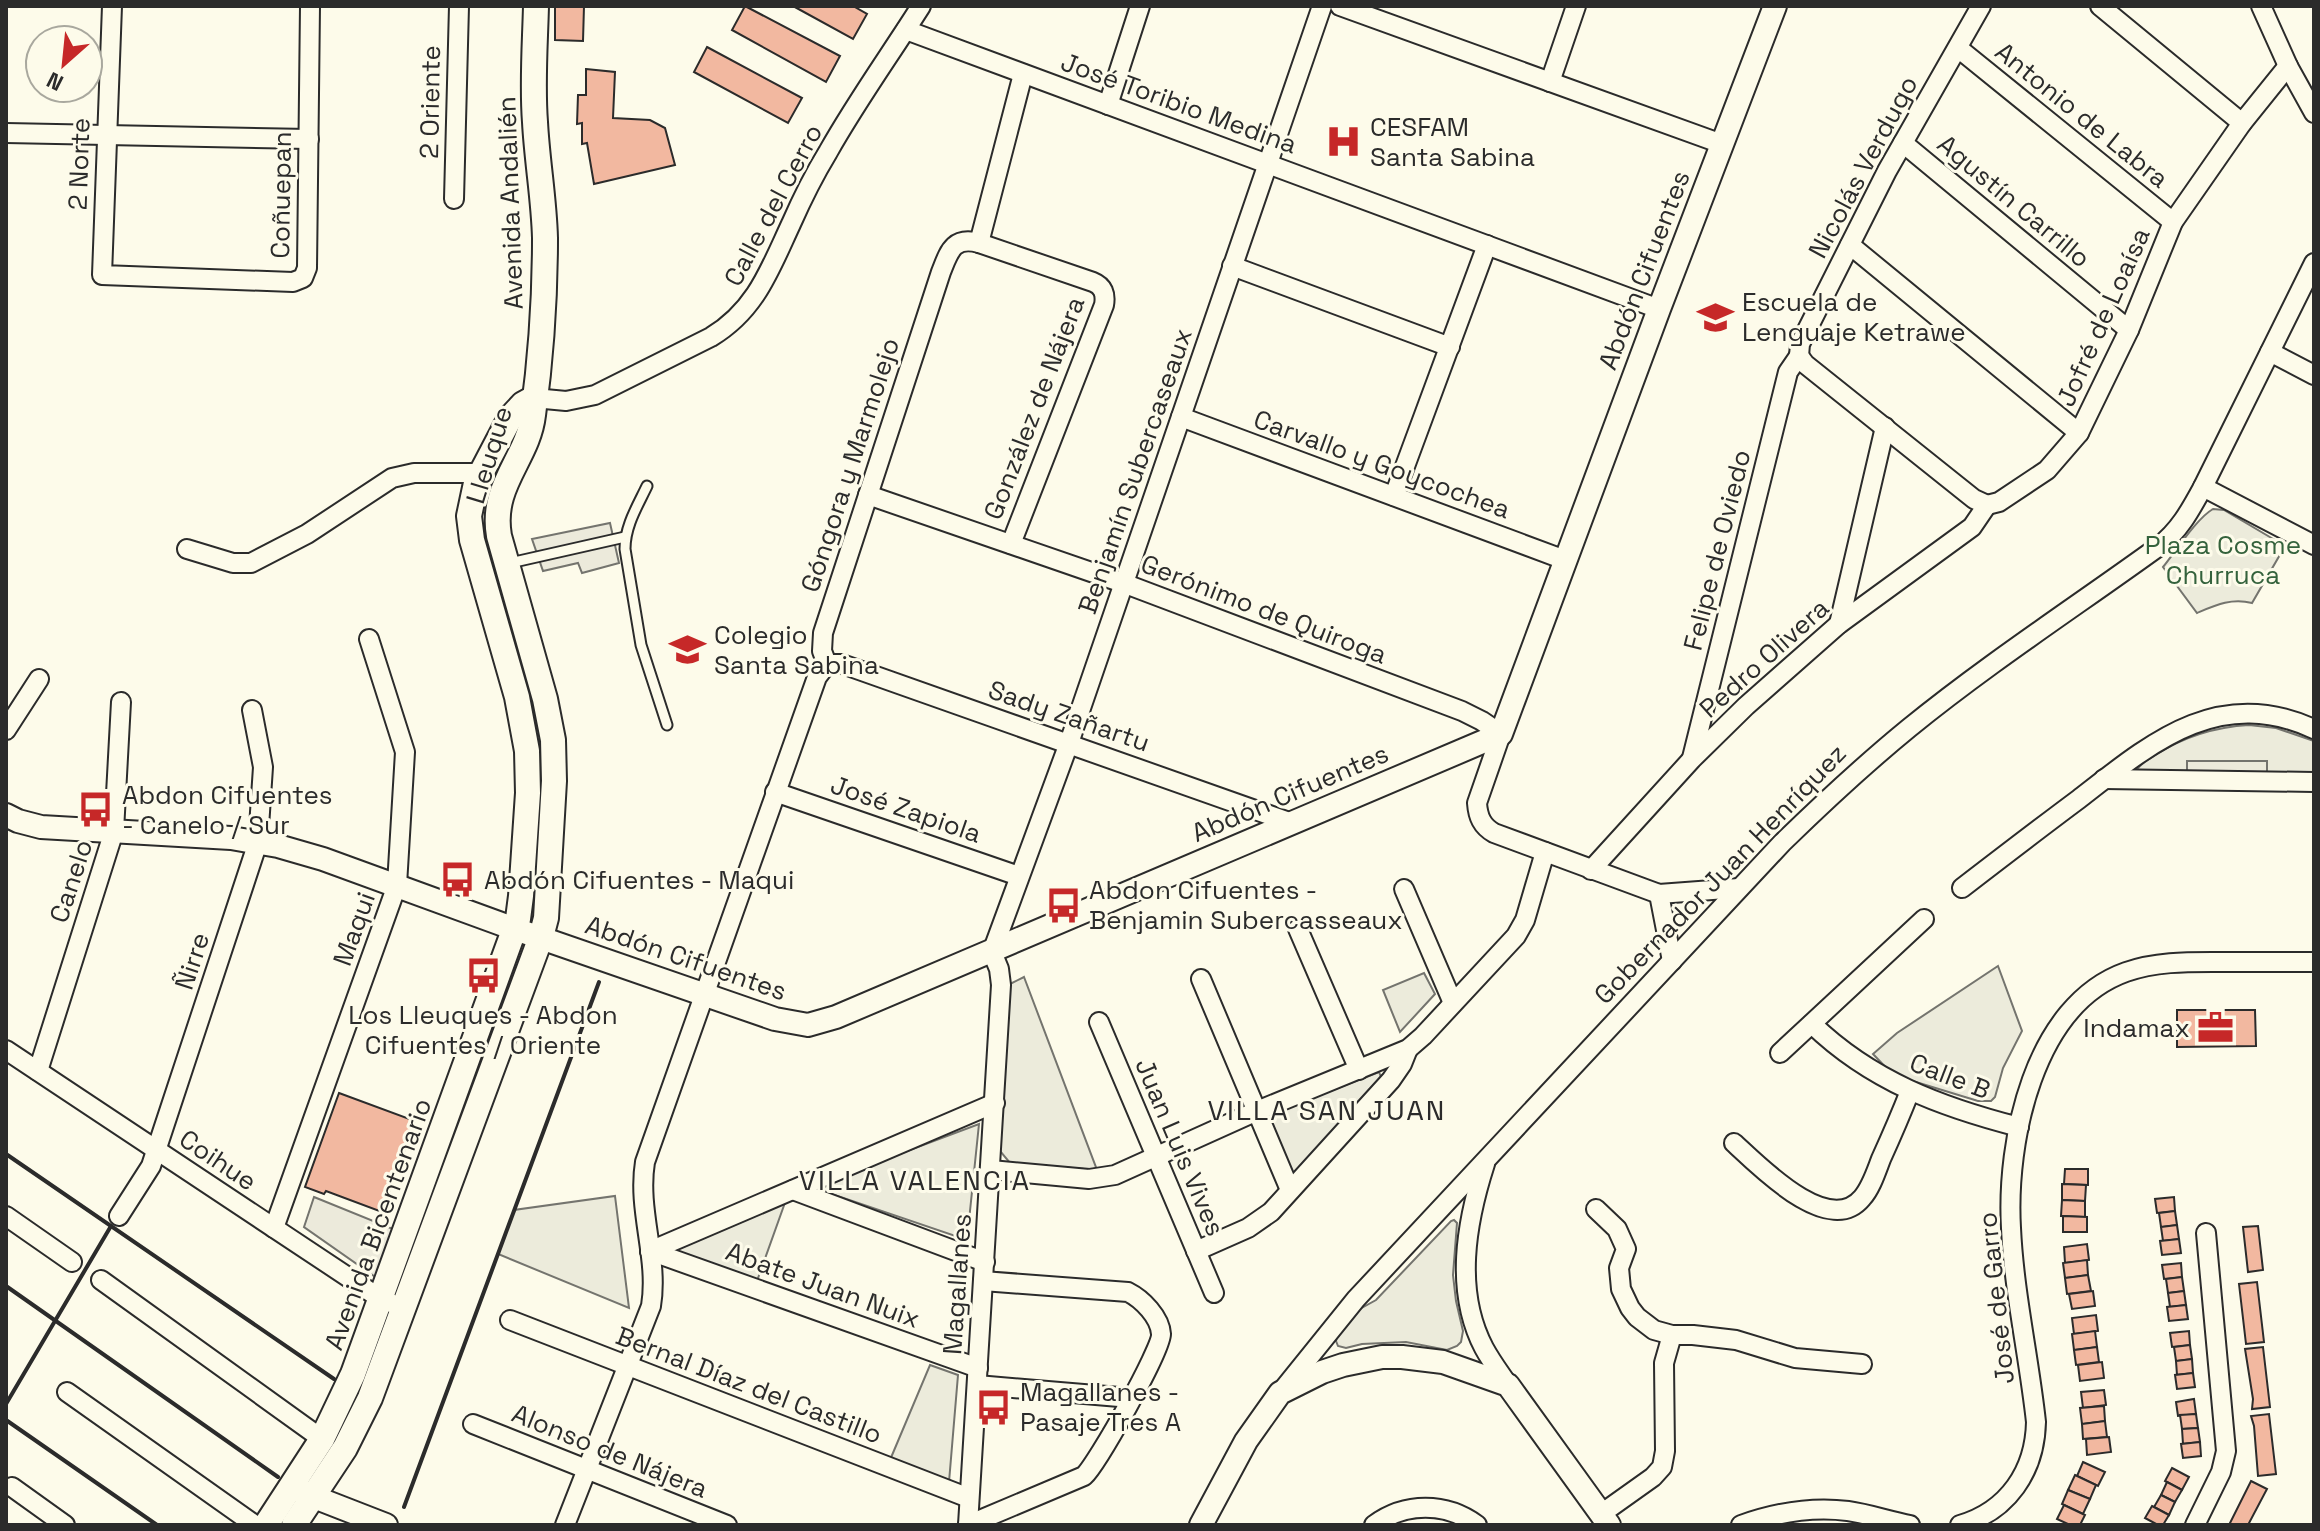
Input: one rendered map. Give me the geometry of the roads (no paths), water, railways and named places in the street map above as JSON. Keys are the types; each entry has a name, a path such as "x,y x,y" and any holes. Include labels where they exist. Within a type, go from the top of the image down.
{"main road":[{"name":"Avenida Andalién","path":"534,398 542,318 545,238 534,112 536,6"},
{"name":"Lleuque","path":"515,929 521,896 528,793 527,751 517,697 469,528 469,516 472,494 510,418 517,409 534,398"},
{"name":"Lleuque","path":"534,398 531,427 505,483 497,515 499,536 545,699 553,748 549,885 541,937"},
{"path":"527,751 553,748"},
{"name":"Avenida Bicentenario","path":"266,1525 303,1491 358,1424 393,1303 515,929"},
{"name":"Avenida Bicentenario","path":"294,1525 322,1439 353,1374 393,1303 541,937"}],"street":[{"name":"2 Norte","path":"102,275 112,6"},
{"name":"Coñuepan","path":"102,275 299,280 306,273 310,6"},
{"name":"2 Oriente","path":"454,199 459,6"},
{"name":"Calle del Cerro","path":"534,398 566,401 595,395 711,337 734,322 761,288 823,161 921,6"},
{"path":"1108,105 1140,6"},
{"name":"Benjamín Subercaseaux","path":"992,952 1069,743 1322,6"},
{"path":"1340,6 1722,144"},
{"path":"1550,82 1576,6"},
{"name":"Abdón Cifuentes","path":"1739,888 1659,894 1494,833 1479,818 1477,803 1565,560 1775,6"},
{"name":"Nicolás Verdugo","path":"1799,356 1800,344 1903,143 1981,6"},
{"path":"2100,6 2242,123"},
{"path":"2261,6 2288,66 2314,113"},
{"name":"José Toribio Medina","path":"906,30 1659,309"},
{"name":"Antonio de Labra","path":"1958,48 2173,222"},
{"name":"Jofré de Loaísa","path":"1987,505 1999,502 2047,470 2079,433 2129,330 2173,222 2242,123 2288,66"},
{"name":"Góngora y Marmolejo","path":"565,1525 651,1306 653,1286 642,1183 645,1162 817,677 827,664 822,651 823,633 941,272 950,250 970,242 1023,74"},
{"path":"6,133 309,139"},
{"name":"Agustín Carrillo","path":"1903,143 2129,330"},
{"name":"González de Nájera","path":"970,242 1093,282 1103,291 1104,305 1011,544"},
{"path":"1394,496 1487,245"},
{"path":"1850,245 2079,433"},
{"name":"Gobernador Juan Henríquez","path":"1201,1525 1246,1441 1280,1393 1356,1299 1739,888 1826,800 1910,727 2168,540 2185,520 2203,487 2314,263"},
{"path":"1232,266 1450,347"},
{"path":"2270,352 2314,375"},
{"path":"1799,356 1974,499 1987,505"},
{"name":"Felipe de Oviedo","path":"1692,759 1788,372 1799,356"},
{"name":"Carvallo y Goycochea","path":"1181,417 1565,560"},
{"path":"1839,624 1885,427"},
{"path":"187,549 233,563 251,563 307,534 392,478 414,473 481,473"},
{"path":"2203,487 2314,545"},
{"name":"Gerónimo de Quiroga","path":"868,495 1123,583 1462,711 1501,734"},
{"name":"Pedro Olivera","path":"1591,870 1692,759 1746,706 1839,624 1964,534 1979,520 1987,505"},
{"name":"Maqui","path":"274,1228 397,885 405,752 369,639"},
{"name":"Sady Zañartu","path":"827,664 842,664 1292,823"},
{"path":"6,730 39,679"},
{"name":"Canelo","path":"38,1071 114,831 121,702"},
{"name":"Ñirre","path":"119,1216 151,1166 157,1150 258,842 263,767 252,710"},
{"path":"1962,888 2131,757 2161,738 2211,717 2240,713 2295,720 2314,729"},
{"name":"Abdón Cifuentes","path":"6,815 41,827 231,838 323,859 704,995 775,1019 808,1025 836,1017 992,952 1501,734"},
{"path":"2104,779 2314,782"},
{"name":"José Zapiola","path":"775,792 1019,876"},
{"path":"991,1170 1101,1179 1115,1175 1257,1111 1408,1049 1521,928 1545,852"},
{"path":"1404,889 1453,1003"},
{"path":"1659,894 1672,961"},
{"path":"1780,1053 1924,919"},
{"path":"1298,929 1359,1070"},
{"name":"Magallanes","path":"968,1525 1001,985 992,952"},
{"name":"José de Garro","path":"1960,1525 1986,1515 2011,1495 2029,1466 2036,1437 2035,1407 2011,1230 2011,1177 2019,1127 2035,1074 2052,1035 2086,995 2112,978 2142,967 2180,962 2314,962"},
{"path":"1201,979 1290,1190"},
{"name":"Juan Luis Vives","path":"1099,1022 1214,1293"},
{"name":"Calle B","path":"1812,1024 1864,1067 1910,1091 1946,1106 2019,1127"},
{"path":"1196,1251 1257,1222 1271,1212 1391,1080 1408,1049"},
{"name":"Coihue","path":"6,1050 393,1303"},
{"path":"1734,1143 1769,1175 1799,1196 1828,1209 1838,1212 1845,1210 1855,1206 1866,1193 1910,1091"},
{"path":"650,1251 995,1103"},
{"path":"1487,1158 1467,1241 1470,1309 1484,1348 1605,1520 1662,1467 1665,1451 1664,1363 1672,1335"},
{"path":"793,1190 985,1262"},
{"path":"1596,1209 1617,1229 1626,1249 1619,1268 1619,1279 1630,1308 1646,1325 1663,1334 1736,1340 1795,1358 1862,1364"},
{"path":"6,1216 72,1262"},
{"path":"2195,1525 2221,1472 2226,1451 2206,1233"},
{"name":"Abate Juan Nuix","path":"650,1251 977,1376 1131,1398"},
{"path":"101,1280 322,1439"},
{"path":"968,1525 1084,1476 1094,1465 1131,1398 1158,1347 1161,1335 1158,1323 1146,1305 1128,1292 983,1281"},
{"name":"Bernal Díaz del Castillo","path":"510,1320 969,1498"},
{"name":"Gobernador Juan Henríquez","path":"1280,1393 1322,1372 1382,1357 1443,1362 1508,1385"},
{"path":"67,1392 255,1525"},
{"name":"Alonso de Nájera","path":"473,1424 727,1525"},
{"path":"12,1487 65,1525"},
{"path":"303,1491 386,1525"},
{"path":"1374,1525 1396,1513 1426,1507 1458,1514 1477,1525"},
{"path":"1741,1525 1777,1514 1822,1509 1910,1525"}],"lane":[{"path":"647,486 630,520 625,549 641,645 667,725"},
{"path":"507,564 625,537"}],"place":[{"name":"CESFAM Santa Sabina","path":"1344,142"},
{"name":"Escuela de Lenguaje Ketrawe","path":"1716,317"},
{"name":"Colegio Santa Sabina","path":"688,650"},
{"name":"Abdon Cifuentes - Canelo / Sur","path":"96,810"},
{"name":"Abdón Cifuentes - Maqui","path":"458,880"},
{"name":"Abdon Cifuentes - Benjamin Subercasseaux","path":"1063,905"},
{"name":"Los Lleuques - Abdon Cifuentes / Oriente","path":"483,976"},
{"name":"Indamax","path":"2216,1028"},
{"name":"Magallanes - Pasaje Tres A","path":"994,1407"}],"district":[{"name":"VILLA SAN JUAN","path":"1327,1110"},
{"name":"VILLA VALENCIA","path":"915,1180"}],"park label":[{"name":"Plaza Cosme Churruca","path":"2223,560"}]}
